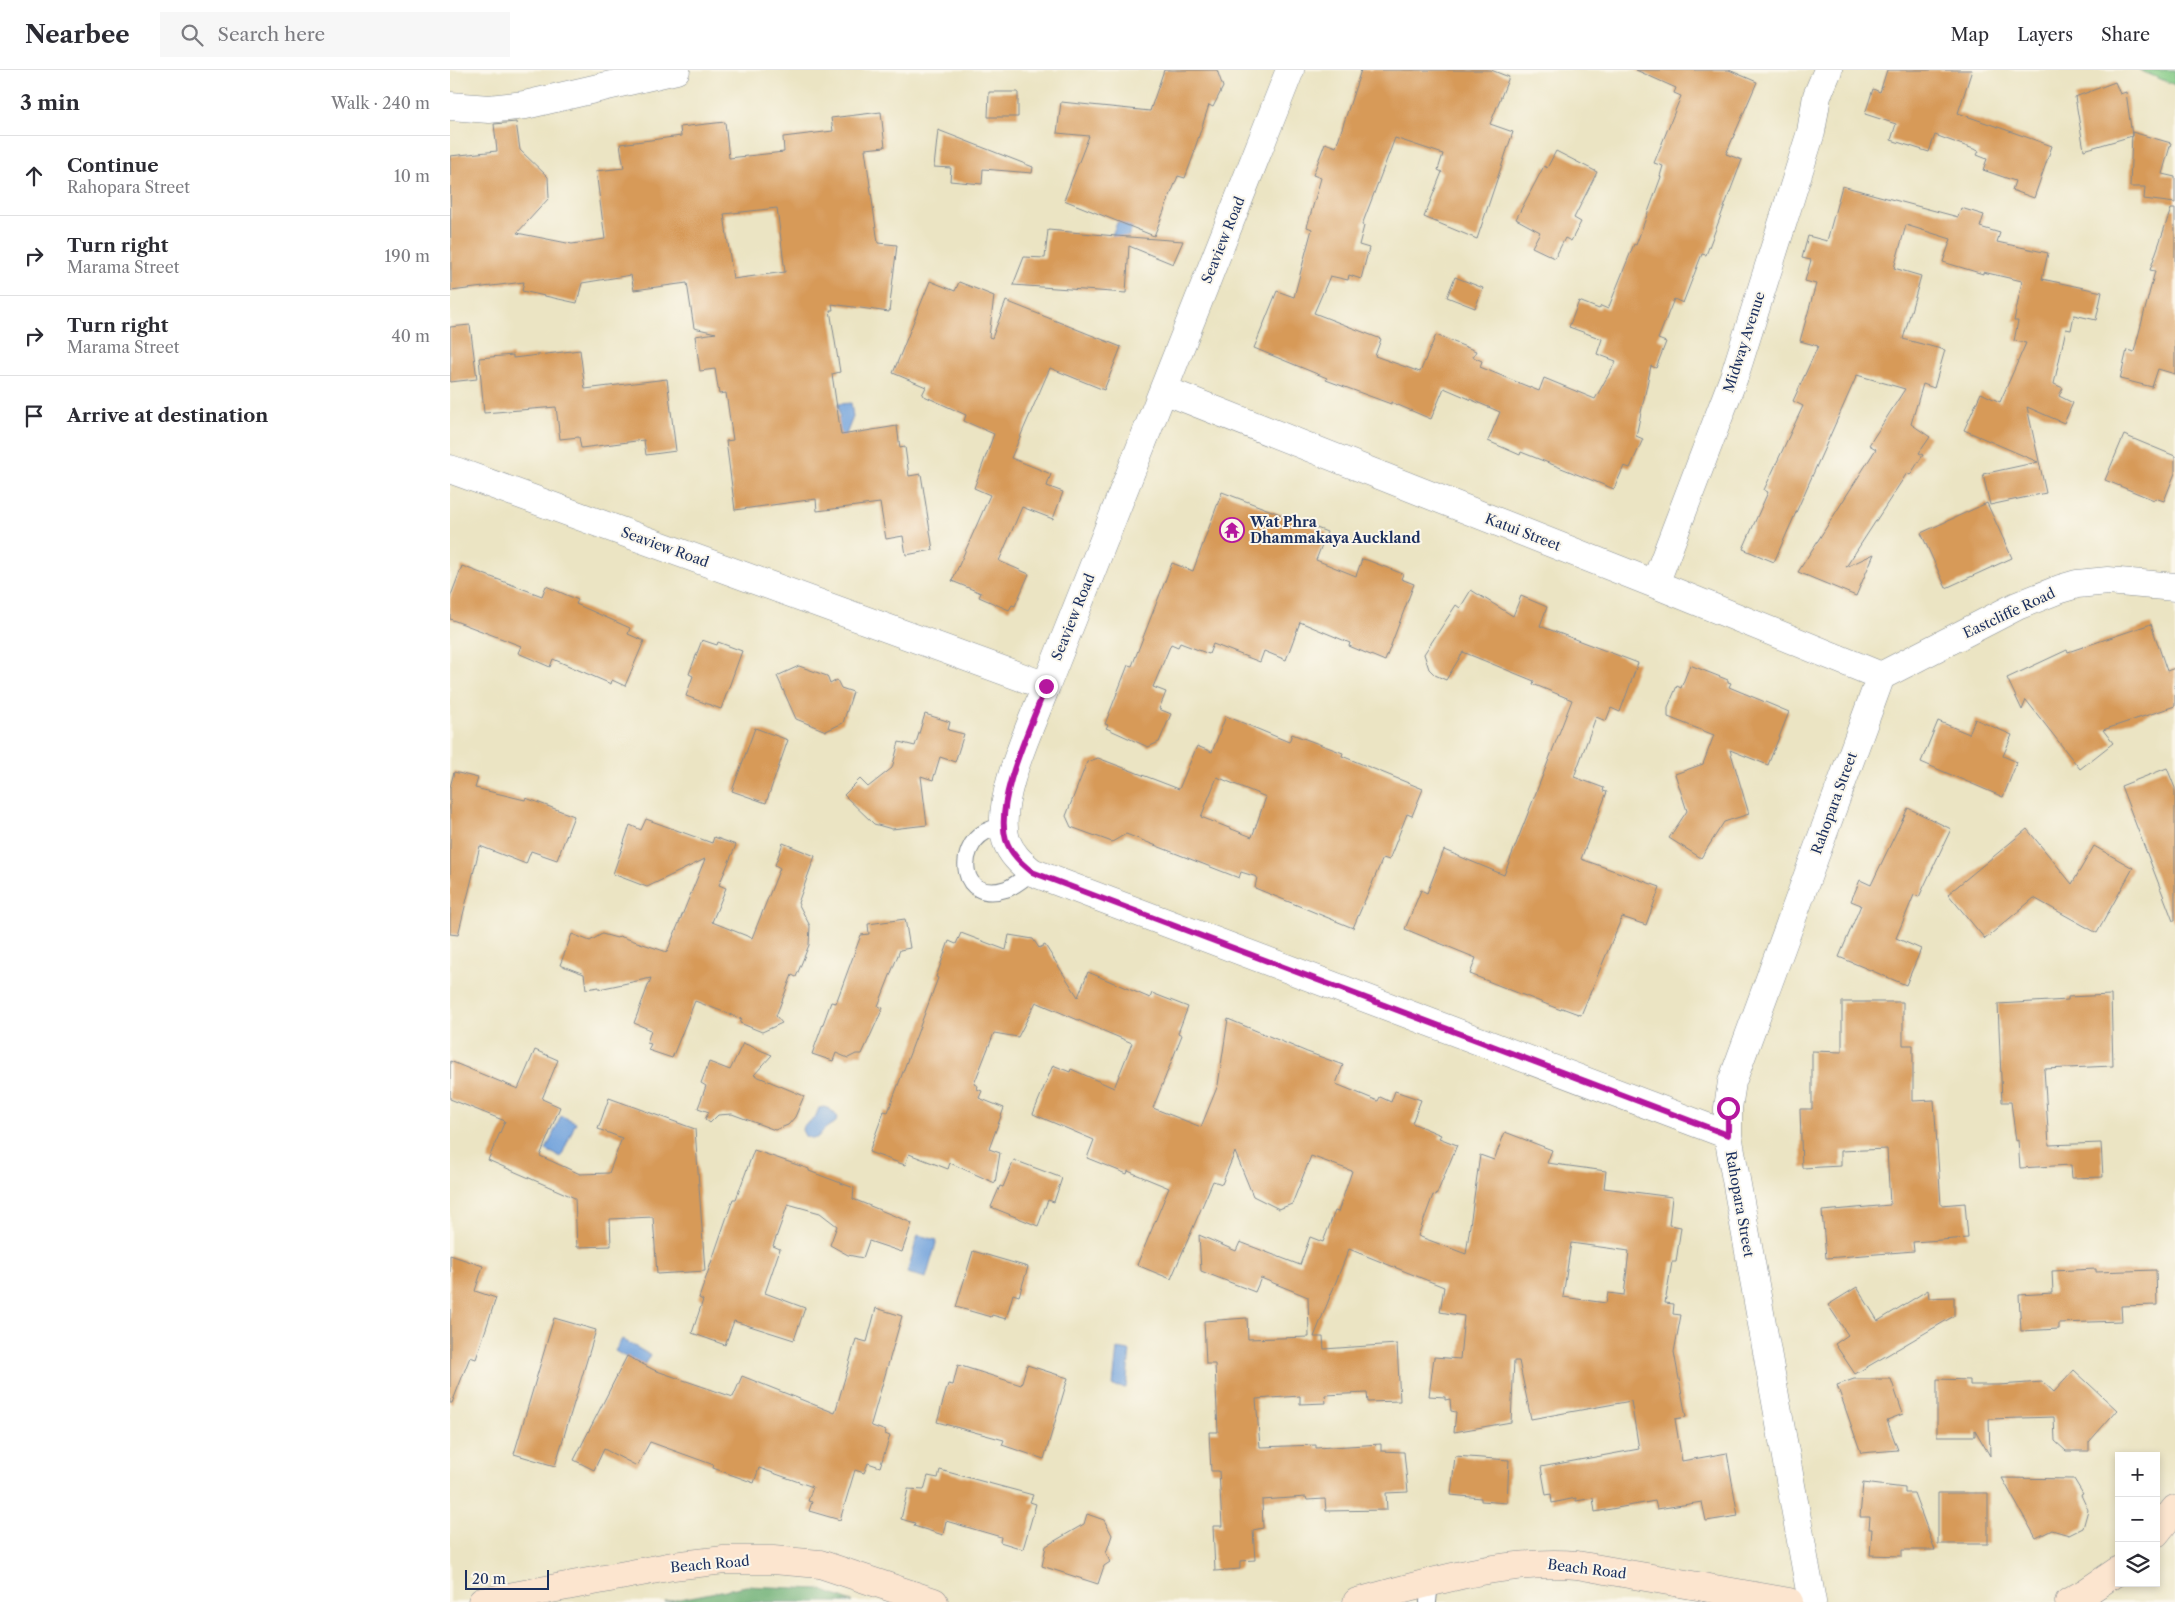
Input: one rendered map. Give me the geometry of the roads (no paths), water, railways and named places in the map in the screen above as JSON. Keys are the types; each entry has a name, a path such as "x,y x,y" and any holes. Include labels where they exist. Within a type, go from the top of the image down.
{"main road":[{"path":"2160,1528 2175,1509"},
{"name":"Beach Road","path":"482,1602 673,1566 724,1560 773,1560 820,1564 934,1602"},
{"name":"Beach Road","path":"1357,1602 1429,1592 1493,1570 1548,1562 1577,1565 1789,1602"},
{"path":"2069,1602 2085,1594 2115,1573"}],"street":[{"path":"450,106 489,109 525,105 676,70"},
{"name":"Seaview Road","path":"450,469 1046,686 1290,70"},
{"path":"1806,70 1817,96"},
{"name":"Midway Avenue","path":"1655,584 1735,374 1811,132 1817,96 1828,70"},
{"name":"Katui Street","path":"1164,390 1655,584 1881,676"},
{"name":"Eastcliffe Road","path":"1881,676 2017,606 2060,589 2077,584 2108,581 2175,587"},
{"name":"Rahopara Street","path":"1812,1602 1728,1135 1728,1108 1732,1082 1881,676"},
{"path":"1046,686 1012,778 1007,796 1004,825 1006,840 1012,853 1032,872 1728,1135"}],"lane":[{"path":"1004,825 984,832 977,840 970,851 965,868 969,878 975,887 989,892 1008,888 1032,872"}],"water":[{"path":"1125,204 1139,211 1126,242 1112,235"},
{"path":"851,403 853,417 845,437 832,438 830,419 840,418 838,404"},
{"path":"819,1108 830,1109 837,1116 836,1122 815,1138 805,1136 802,1130 803,1126 815,1118"},
{"path":"561,1116 576,1122 561,1157 546,1150"},
{"path":"918,1235 937,1240 926,1278 907,1273"},
{"path":"622,1339 650,1355 643,1367 615,1351"},
{"path":"1117,1349 1130,1351 1126,1388 1113,1386"}],"place":[{"name":"Wat Phra Dhammakaya Auckland","path":"1232,530"}]}
